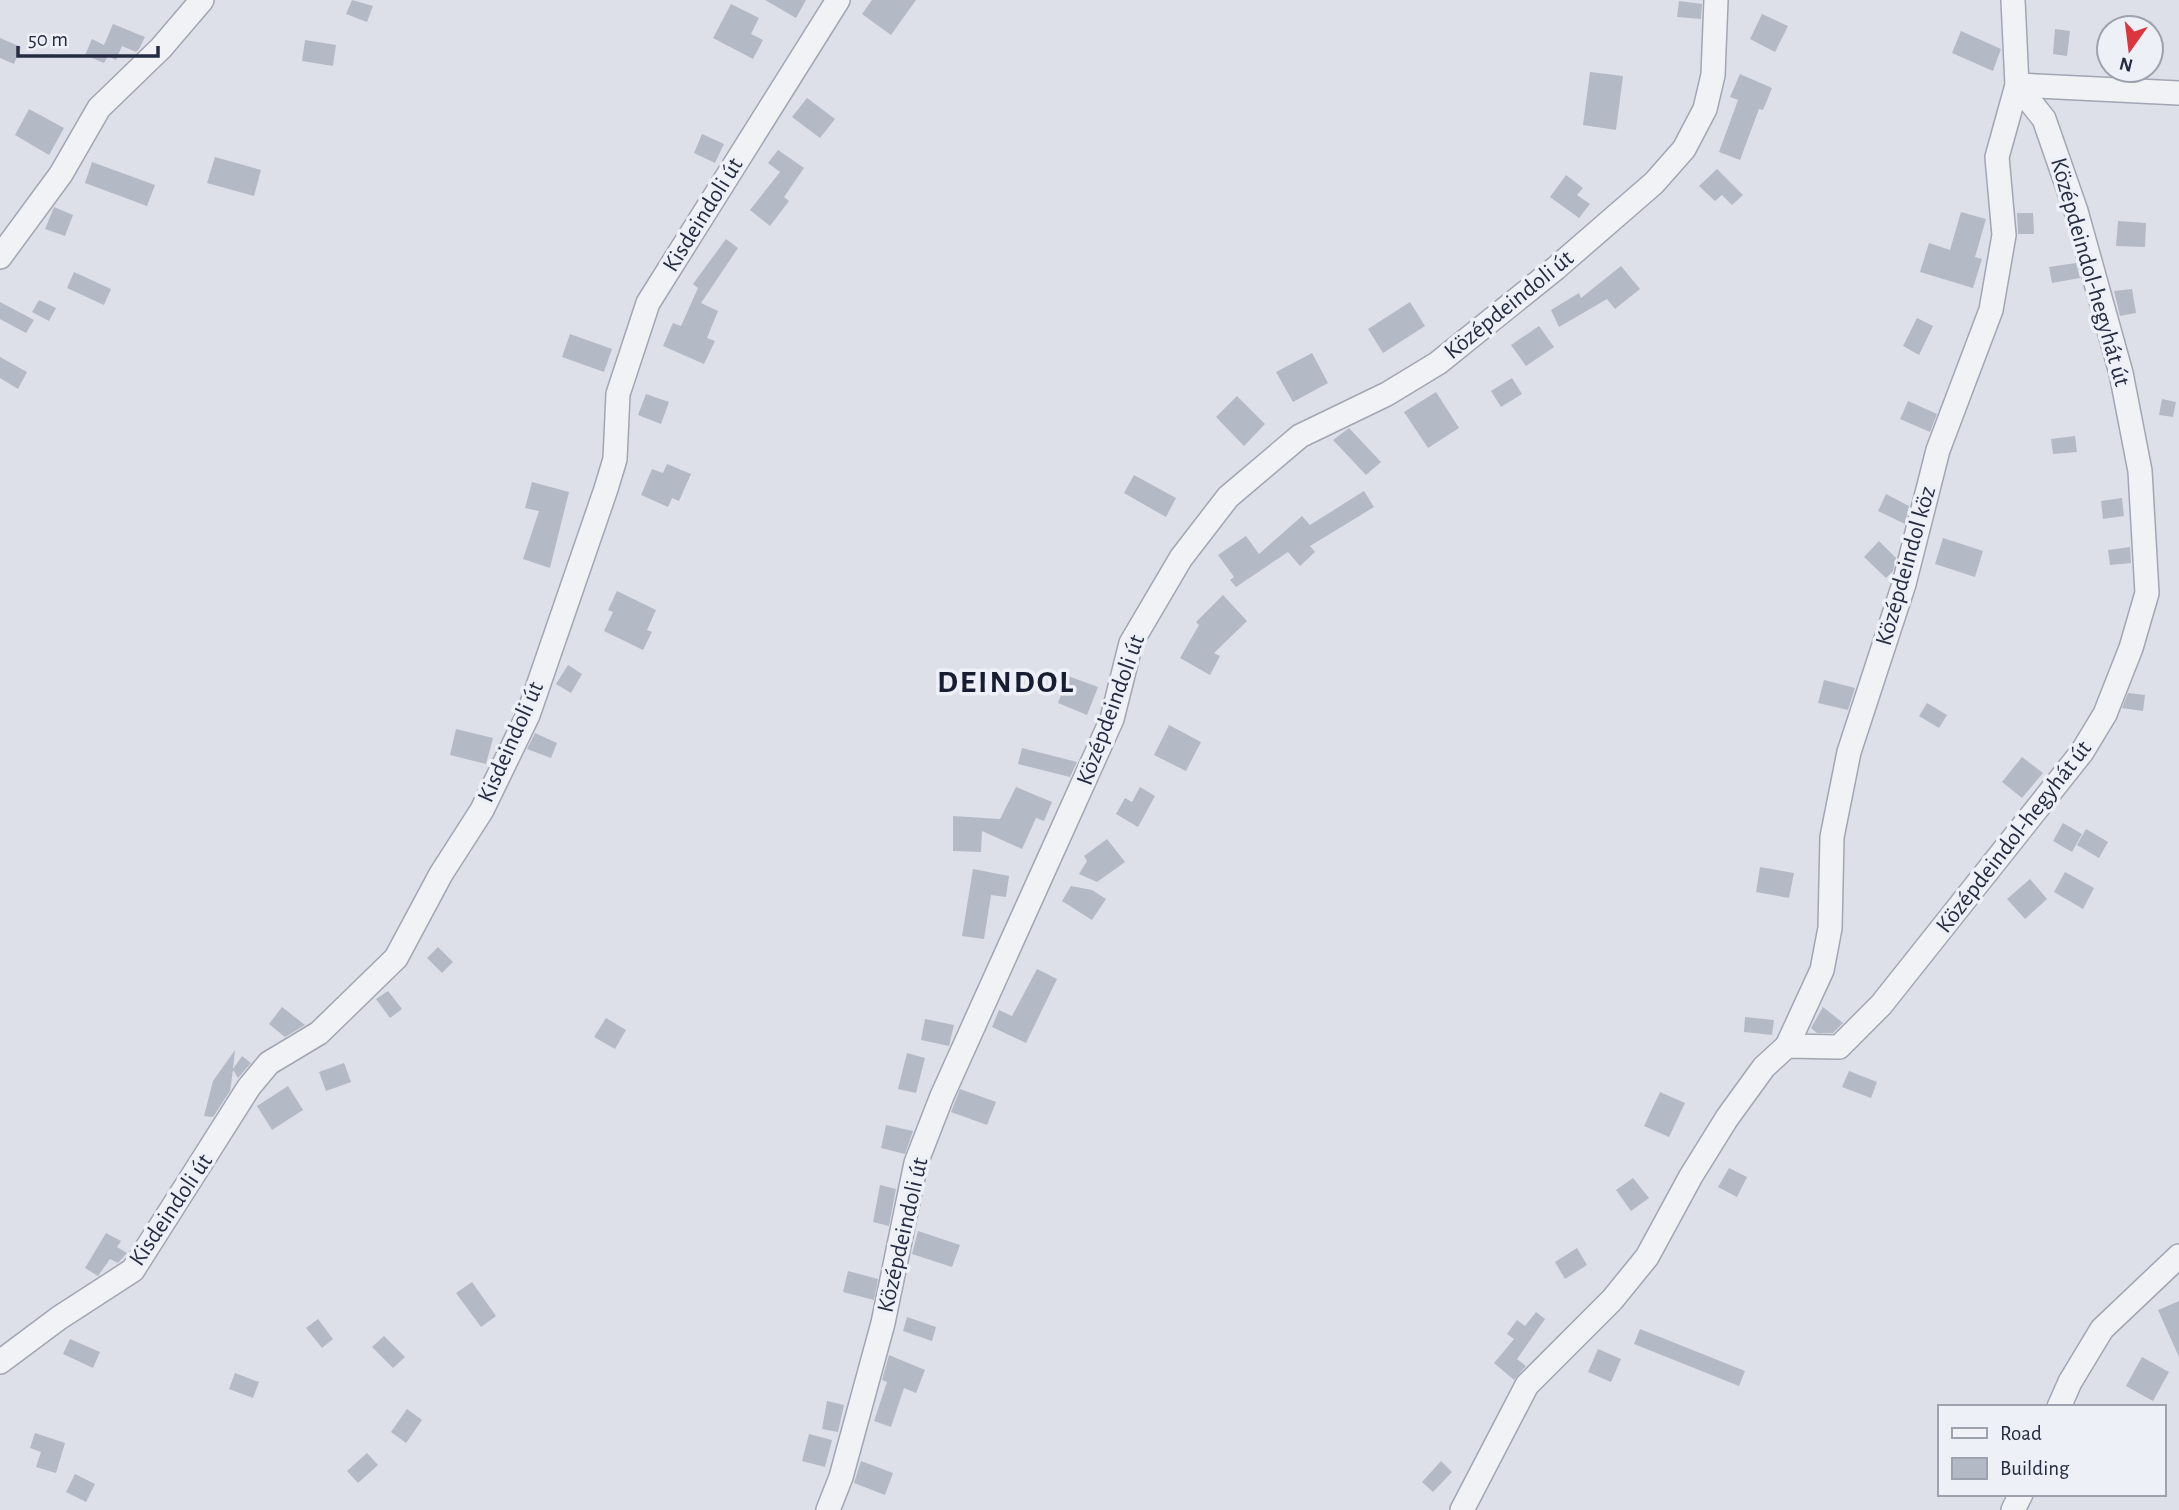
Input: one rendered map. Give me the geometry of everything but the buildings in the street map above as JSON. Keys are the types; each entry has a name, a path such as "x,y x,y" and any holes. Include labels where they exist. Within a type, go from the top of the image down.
{"street":[{"name":"Kisdeindoli út","path":"0,1362 59,1318 133,1270 249,1087 269,1063 319,1033 396,958 440,874 482,810 527,715 615,459 618,394 648,303 838,0"},
{"name":"Középdeindoli út","path":"828,1510 841,1477 883,1323 916,1163 942,1096 1112,719 1131,643 1181,558 1228,497 1300,436 1387,394 1438,363 1556,268 1662,174 1684,149 1705,108 1713,75 1716,0"},
{"path":"2013,0 2017,85 2179,93"},
{"path":"0,257 61,174 99,108 195,2"},
{"name":"Középdeindol-hegyhát út","path":"1787,1046 1810,1049 1839,1047 1881,1005 1958,912 2082,752 2105,714 2131,648 2147,593 2140,471 2121,373 2076,211 2044,119 2017,85"},
{"name":"Középdeindol köz","path":"1787,1046 1822,970 1830,928 1832,837 1849,752 1905,584 1938,450 1991,310 2004,235 1997,157 2017,85"},
{"path":"1462,1510 1527,1385 1612,1300 1647,1257 1691,1176 1727,1118 1764,1067 1787,1046"},
{"path":"2060,1405 2070,1382 2102,1329 2179,1256"}],"district":[{"name":"DEINDOL","path":"1006,682"}]}
